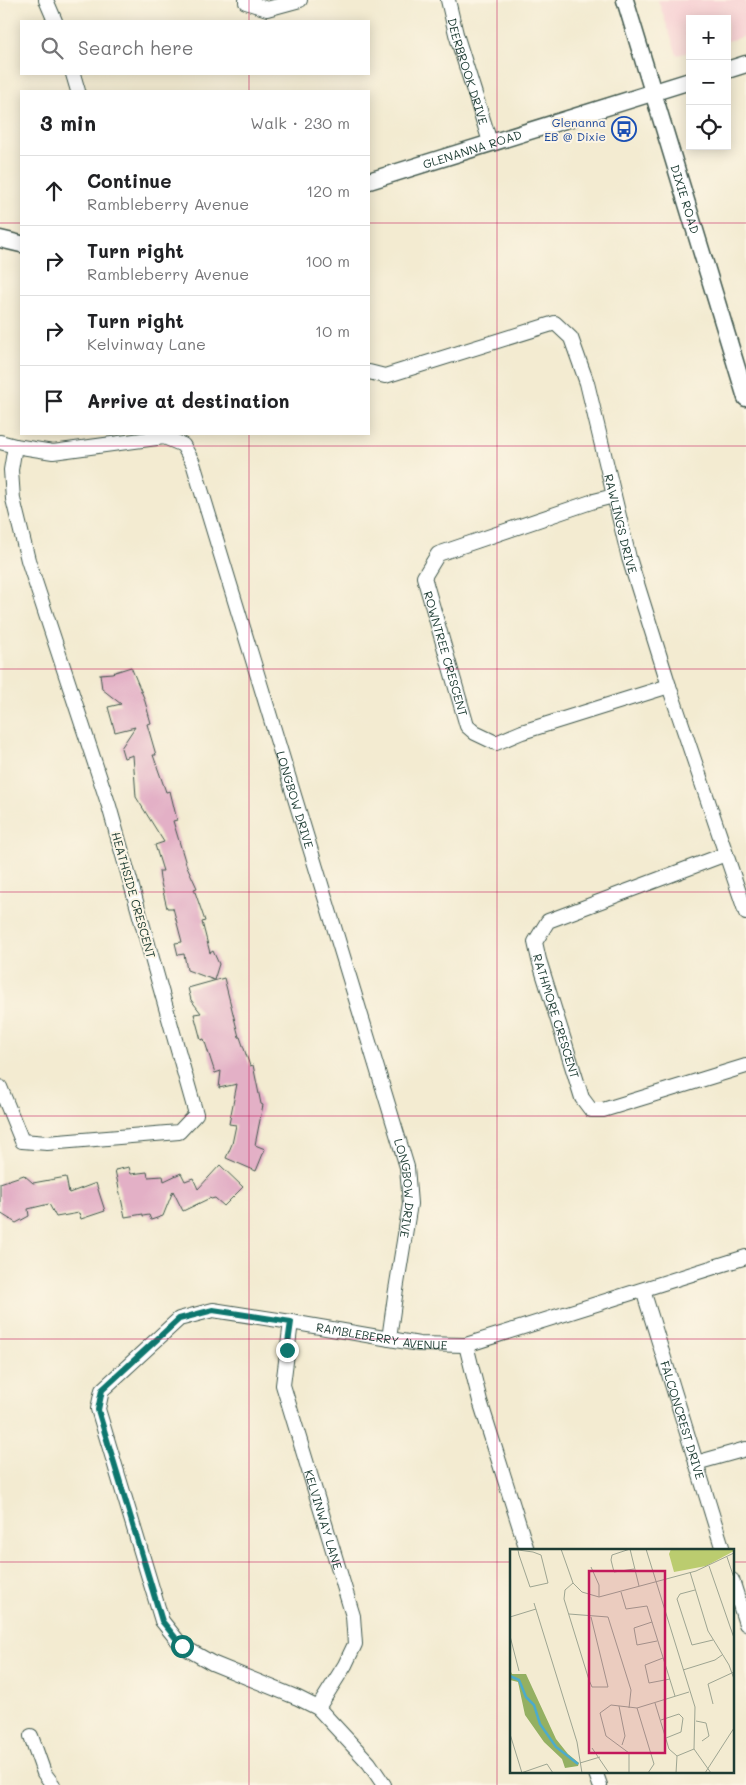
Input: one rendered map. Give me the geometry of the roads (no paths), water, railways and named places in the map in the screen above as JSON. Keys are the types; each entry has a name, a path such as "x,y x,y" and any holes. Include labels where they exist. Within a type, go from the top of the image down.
{"street":[{"path":"46,0 55,20"},
{"path":"246,0 246,2 267,9 300,0"},
{"name":"DEERBROOK DRIVE","path":"448,0 456,34 490,142"},
{"name":"DIXIE ROAD","path":"625,0 746,398"},
{"path":"731,69 746,64"},
{"path":"73,75 78,90"},
{"name":"GLENANNA ROAD","path":"370,181 686,82"},
{"path":"0,239 20,244"},
{"name":"RAWLINGS DRIVE","path":"370,372 385,376 555,323 571,338 587,383 629,558 669,686 746,913"},
{"name":"LONGBOW DRIVE","path":"0,442 53,452 164,437 183,445 193,463 407,1167 410,1204 390,1339"},
{"name":"HEATHSIDE CRESCENT","path":"0,1087 22,1141 47,1142 179,1132 196,1114 109,806 28,560 12,499 11,470 15,446"},
{"name":"ROWNTREE CRESCENT","path":"614,496 594,501 438,554 424,577 467,726 475,733 496,743 522,732 669,686"},
{"name":"RATHMORE CRESCENT","path":"726,854 548,920 536,942 539,960 582,1098 590,1110 603,1110 746,1066"},
{"name":"RAMBLEBERRY AVENUE","path":"384,1785 369,1763 318,1708 212,1663 182,1646 162,1621 98,1410 102,1390 179,1319 213,1310 419,1344 466,1345 746,1258"},
{"name":"FALCONCREST DRIVE","path":"643,1290 723,1549"},
{"name":"KELVINWAY LANE","path":"291,1322 284,1385 353,1616 355,1644 345,1665 318,1708"},
{"path":"466,1345 480,1401 526,1549"},
{"path":"696,1464 746,1449"},
{"path":"734,1586 746,1624"},
{"path":"31,1736 44,1773 53,1785"},
{"path":"595,1772 600,1785"}],"place":[{"name":"Glenanna EB @ Dixie","path":"624,129"}]}
